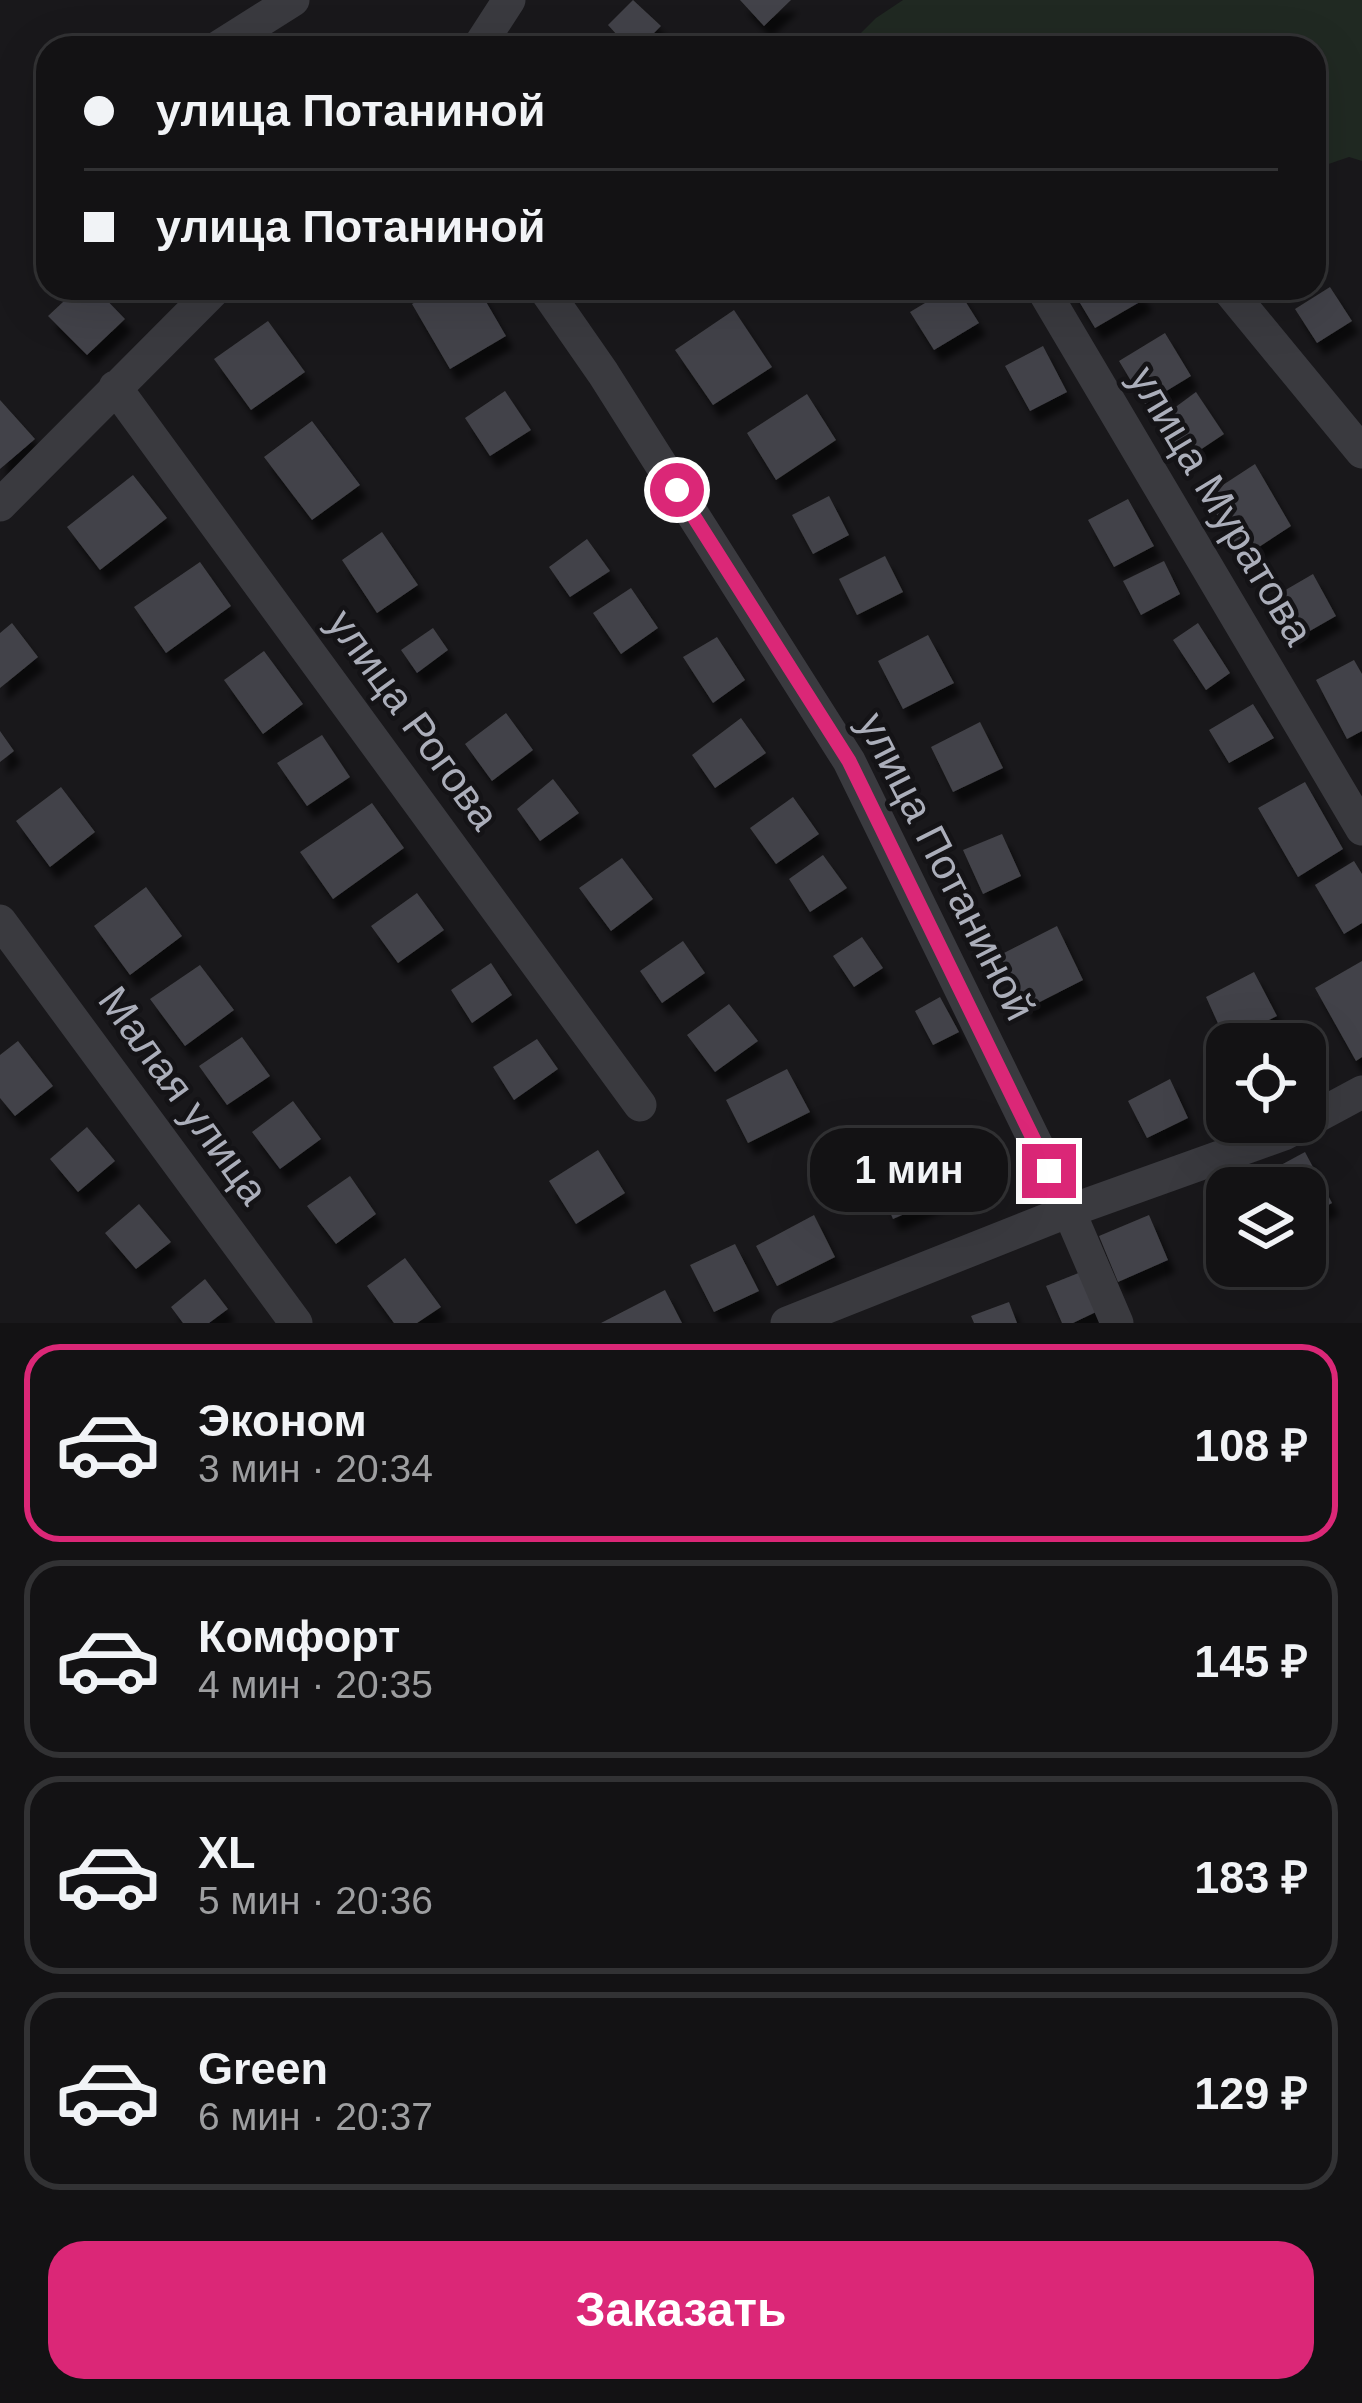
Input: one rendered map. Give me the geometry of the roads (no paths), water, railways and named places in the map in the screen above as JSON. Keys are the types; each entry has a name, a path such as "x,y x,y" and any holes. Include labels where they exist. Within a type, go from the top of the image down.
{"street":[{"path":"236,36 293,0"},
{"path":"486,36 509,0"},
{"path":"0,505 204,300"},
{"name":"улица Потаниной","path":"552,300 849,761 1069,1211 1117,1323"},
{"name":"улица Муратова","path":"1049,300 1362,829"},
{"path":"1237,300 1362,452"},
{"name":"улица Рогова","path":"115,387 640,1105"},
{"name":"Малая улица","path":"0,921 296,1323"},
{"path":"787,1323 1069,1211 1284,1134 1362,1092"}]}
